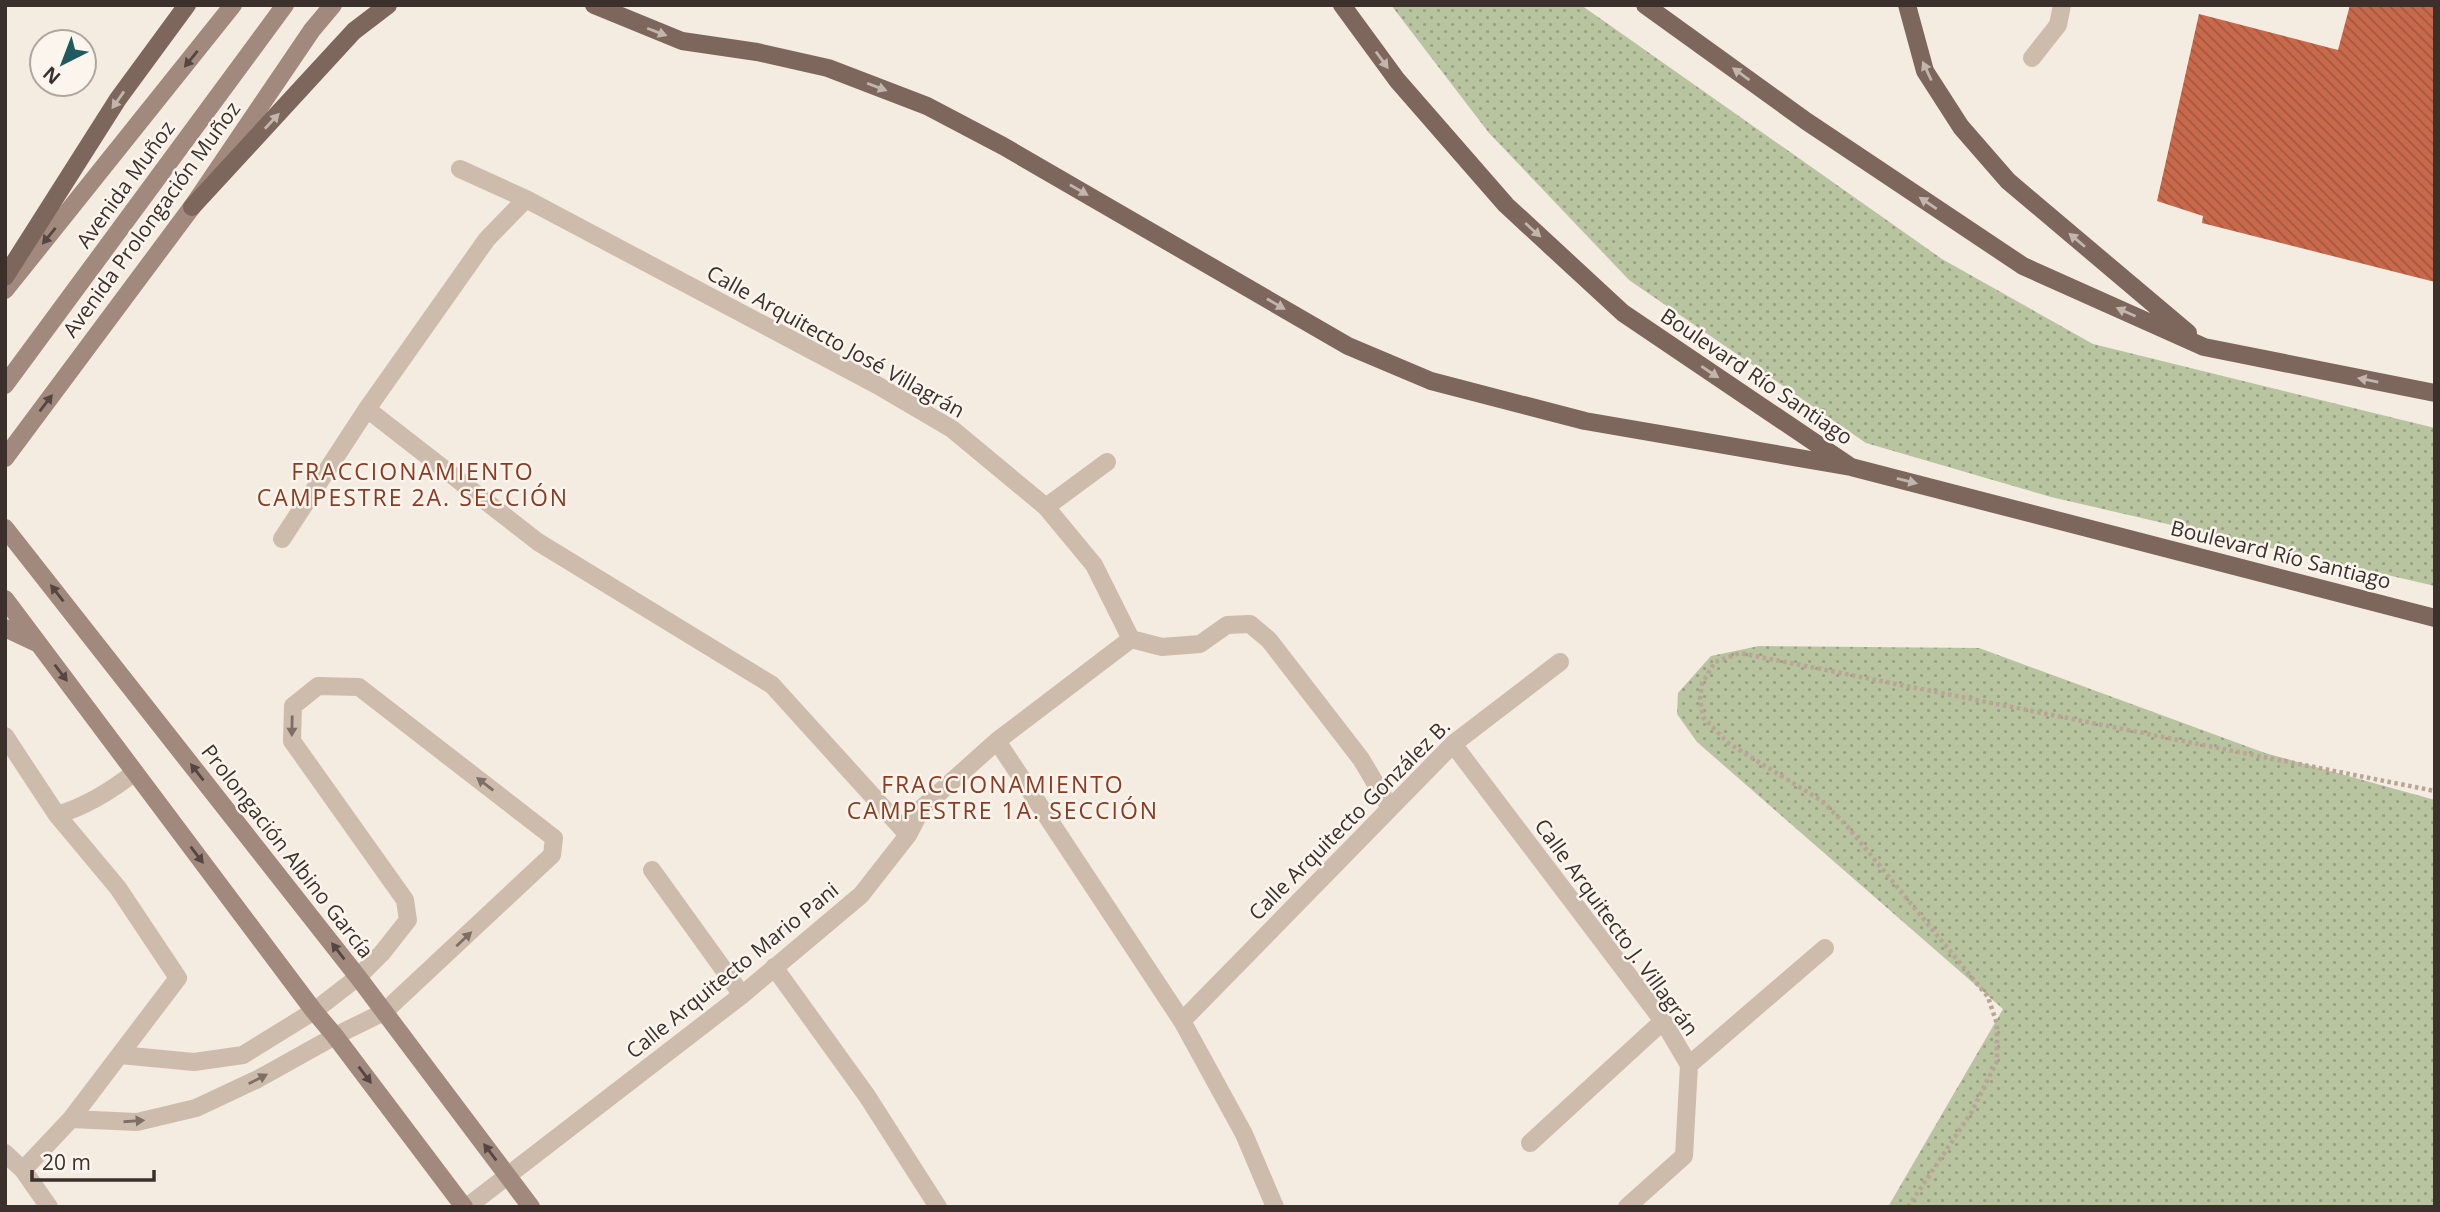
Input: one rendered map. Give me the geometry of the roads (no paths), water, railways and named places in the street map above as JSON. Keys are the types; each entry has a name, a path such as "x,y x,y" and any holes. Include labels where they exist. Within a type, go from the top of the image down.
{"main road":[{"path":"5,277 118,100 187,5"},
{"path":"5,290 233,5"},
{"name":"Avenida Prolongación Muñoz","path":"5,458 192,207 312,30 332,5"},
{"path":"192,207 354,31 388,5"},
{"path":"594,5 682,41 757,52 828,68 927,106 1003,146 1348,346 1431,381 1585,421 1851,467"},
{"name":"Boulevard Río Santiago","path":"1342,5 1397,80 1506,205 1623,313 1851,467 2435,618"},
{"path":"1645,5 1807,121 2022,266 2204,347 2435,393"},
{"path":"1907,5 1925,71 1969,136 2008,181 2204,347"},
{"name":"Avenida Muñoz","path":"5,386 284,7"},
{"name":"Prolongación Albino García","path":"5,528 358,977 531,1207"},
{"path":"5,599 314,1011 466,1207"},
{"path":"5,628 39,644"}],"street":[{"path":"2032,58 2057,25 2063,5"},
{"name":"Calle Arquitecto José Villagrán","path":"460,169 526,199 877,385 952,429 1046,507 1094,565 1131,639"},
{"path":"282,539 367,409 487,239 526,199"},
{"path":"367,409 538,542 772,685 908,835"},
{"path":"1046,507 1107,462"},
{"path":"1275,1207 1244,1135 1182,1021 997,741 1131,639 1162,647 1199,644 1227,625 1250,624 1269,640 1361,759 1390,808"},
{"name":"Calle Arquitecto González B.","path":"1182,1021 1452,744 1560,662"},
{"path":"71,1119 137,1122 196,1108 258,1079 384,1012 552,855 554,838 359,687 318,686 293,706 292,741 405,900 408,920 382,953 358,977 314,1011 243,1055 194,1062 120,1055"},
{"path":"5,736 57,815 118,888 178,978 71,1119 23,1170"},
{"name":"Calle Arquitecto Mario Pani","path":"466,1207 742,995 861,895 908,835 922,808 997,741"},
{"name":"Calle Arquitecto J. Villagrán","path":"1452,744 1663,1021 1689,1065 1684,1156 1628,1207"},
{"path":"57,815 78,809 109,792 135,772"},
{"path":"652,870 742,995"},
{"path":"1689,1065 1825,948"},
{"path":"774,967 867,1096 938,1207"},
{"path":"1530,1143 1663,1021"},
{"path":"5,1153 23,1170 49,1207"}],"district":[{"name":"FRACCIONAMIENTO CAMPESTRE 2A. SECCIÓN","path":"413,484"},
{"name":"FRACCIONAMIENTO CAMPESTRE 1A. SECCIÓN","path":"1003,797"}]}
